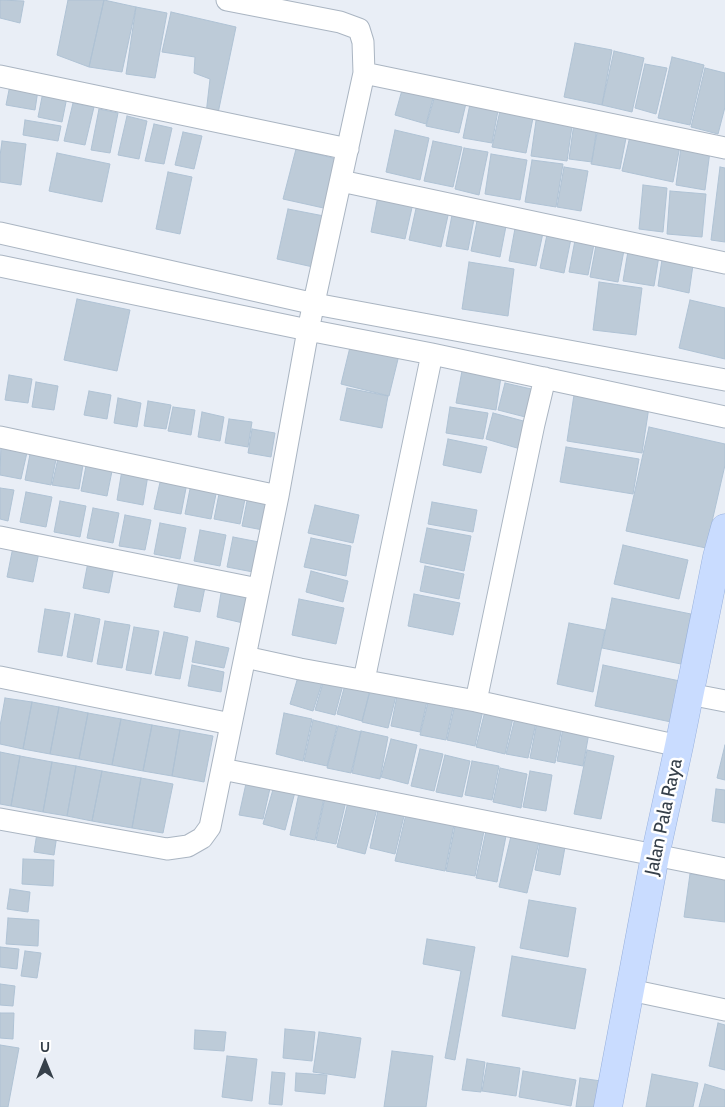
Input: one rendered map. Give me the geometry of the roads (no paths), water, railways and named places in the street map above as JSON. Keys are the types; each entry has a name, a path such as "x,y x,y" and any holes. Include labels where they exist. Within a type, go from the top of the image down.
{"main road":[{"name":"Jalan Pala Raya","path":"608,1107 655,856 689,694 721,558 725,528"}],"street":[{"path":"0,819 167,849 188,846 202,838 210,827 278,496 308,330 364,73 363,42 359,29 340,22 227,0"},
{"path":"364,73 725,148"},
{"path":"0,76 348,149"},
{"path":"341,181 725,263"},
{"path":"0,233 315,304 725,380"},
{"path":"44,276 50,244"},
{"path":"0,266 432,354 725,417"},
{"path":"364,680 432,354"},
{"path":"476,701 545,378"},
{"path":"0,437 278,496"},
{"path":"0,537 258,589"},
{"path":"245,657 476,701 679,746"},
{"path":"1,681 231,724"},
{"path":"689,694 725,701"},
{"path":"222,769 725,870"},
{"path":"630,990 725,1010"}]}
